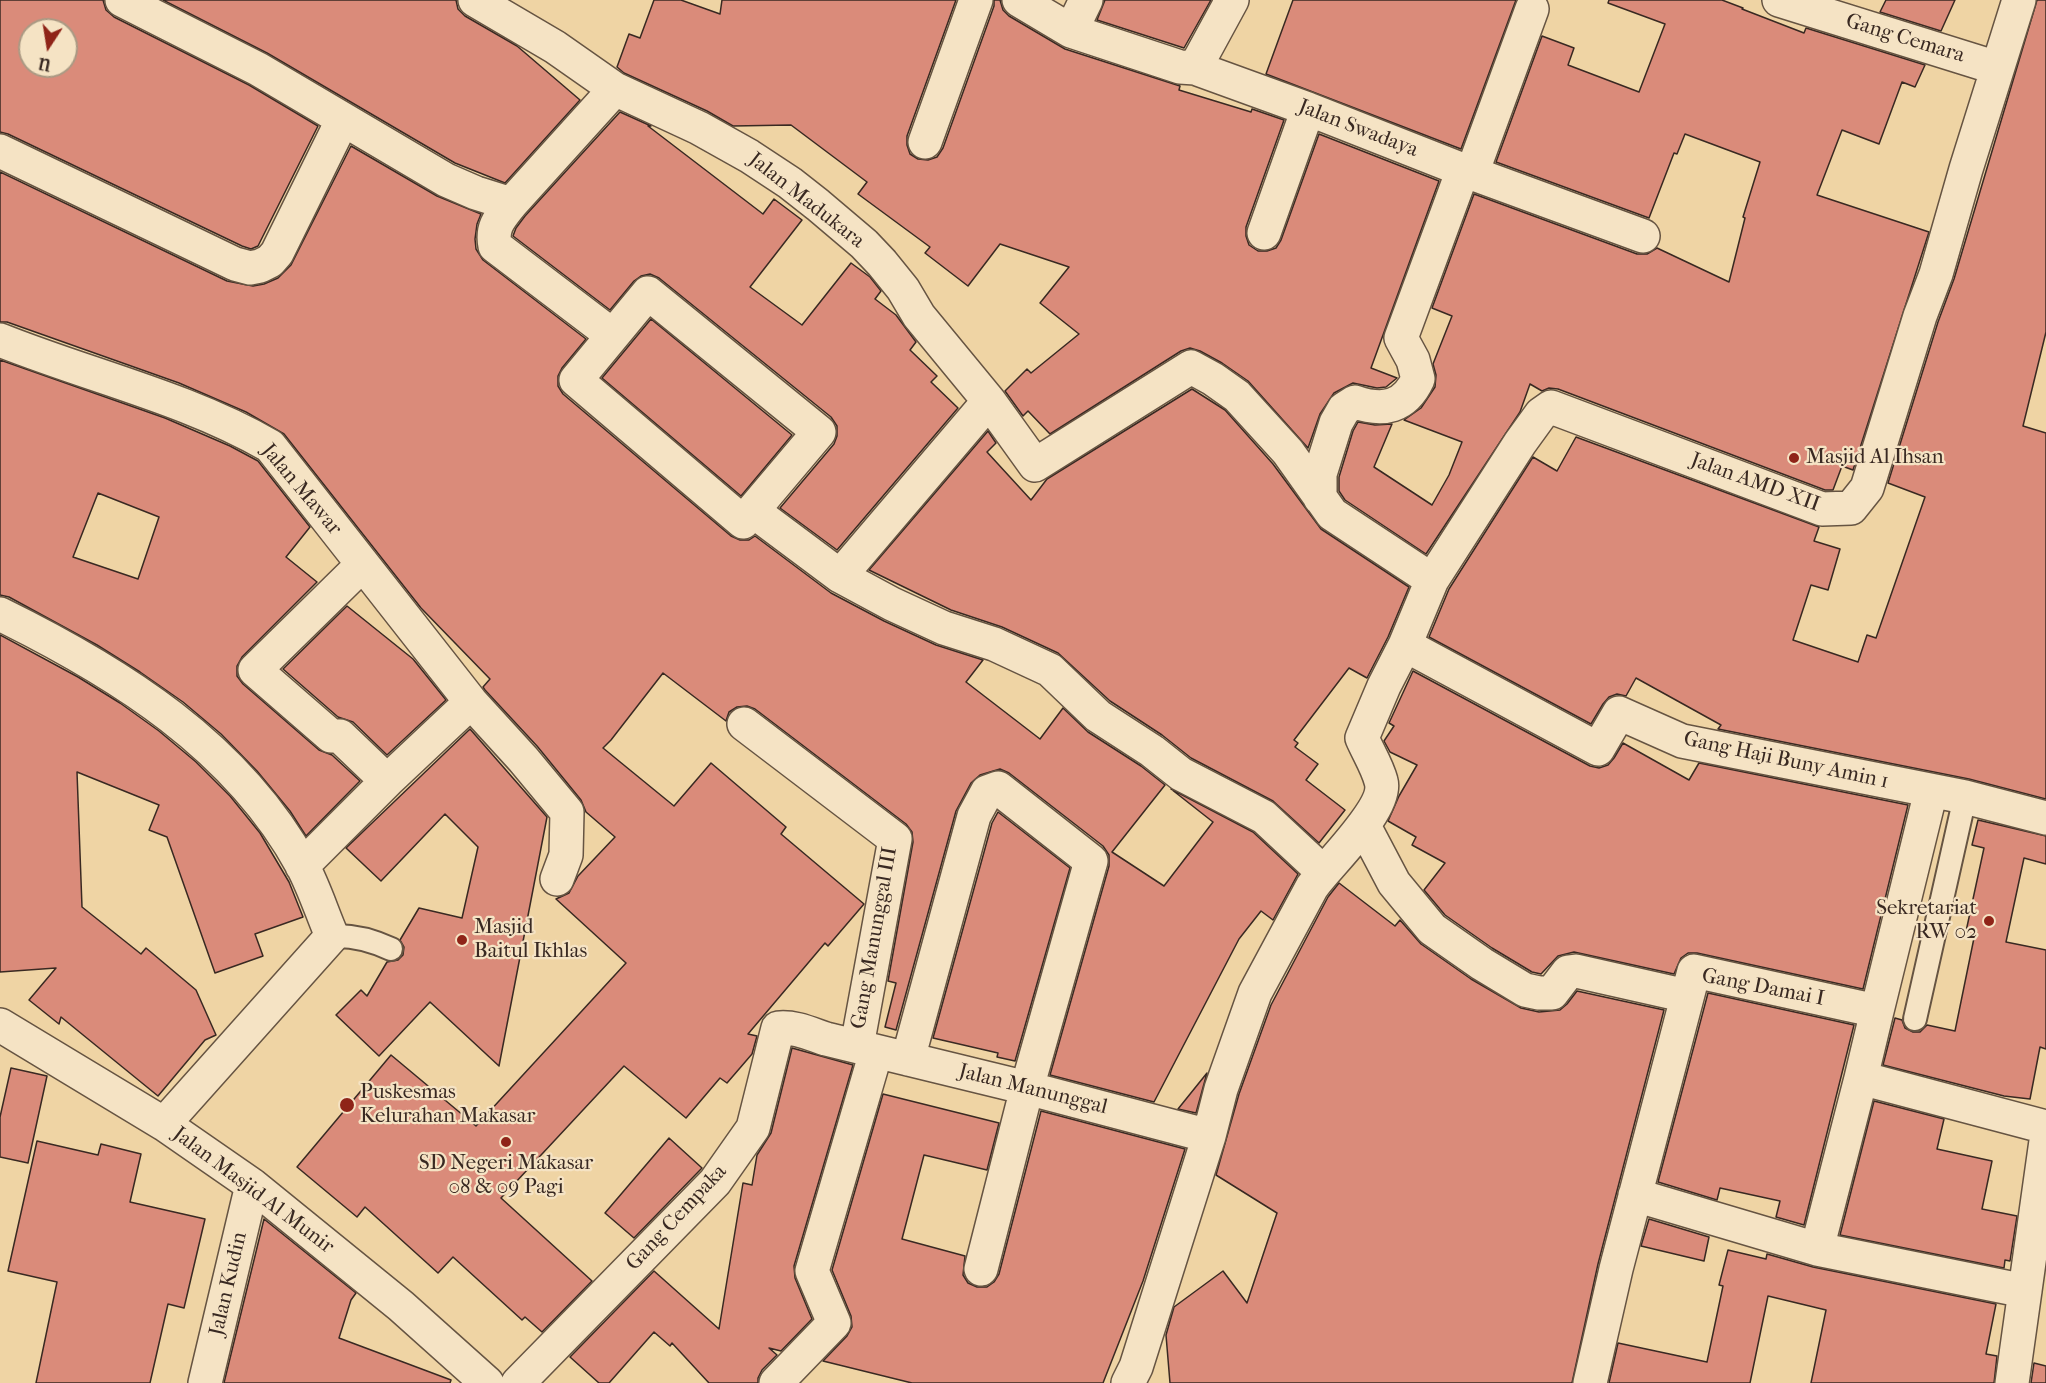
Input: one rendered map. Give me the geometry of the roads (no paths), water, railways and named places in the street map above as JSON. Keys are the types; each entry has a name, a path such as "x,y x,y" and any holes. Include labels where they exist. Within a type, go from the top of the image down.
{"street":[{"path":"122,0 258,69 446,180 476,193 511,204"},
{"name":"Jalan Madukara","path":"475,0 555,47 615,88 749,156 818,205 864,244 882,263 903,289 920,316 989,401 1035,465 1191,367 1237,396 1288,452 1320,498"},
{"path":"925,142 976,0"},
{"name":"Jalan Swadaya","path":"1019,0 1071,31 1180,67 1195,68 1308,109 1467,172 1643,236"},
{"path":"1071,31 1086,0"},
{"path":"1195,68 1232,0"},
{"name":"Gang Cemara","path":"1779,0 1997,68"},
{"name":"Jalan AMD XII","path":"1364,826 1381,795 1382,782 1362,738 1384,686 1405,645 1432,580 1520,443 1541,414 1551,407 1822,509 1851,508 1867,488 1920,316 1936,274 2019,0"},
{"path":"1432,580 1332,514 1320,498 1320,474 1336,423 1344,409 1355,402 1371,408 1392,406 1411,394 1418,379 1413,360 1401,338 1532,9"},
{"path":"612,335 495,246 496,223 615,88"},
{"path":"1264,233 1308,109"},
{"path":"0,151 164,231 235,264 250,268 266,264 277,253 343,119"},
{"path":"648,293 819,432 753,512 743,522 576,380 648,293"},
{"name":"Jalan Mawar","path":"0,340 153,394 248,433 270,446 471,702 567,812 566,855 557,879"},
{"path":"840,576 989,401"},
{"path":"753,512 840,576 892,604 944,628 994,644 1050,670 1098,716 1152,751 1181,774 1264,817 1323,872"},
{"path":"362,565 255,670 331,736 340,736 387,781"},
{"path":"0,614 88,660 176,720 242,782 279,829 302,866 333,936 164,1124"},
{"name":"Gang Haji Buny Amin 1","path":"1405,645 1598,749 1619,714 1682,741 1930,791"},
{"path":"302,866 387,781 471,702"},
{"name":"Gang Manunggal III","path":"744,724 895,839 866,1049"},
{"path":"908,1059 974,816 987,792 998,788 1092,861 1027,1088 981,1269"},
{"path":"1817,1249 1930,791 1965,797 2046,818"},
{"path":"1128,1383 1136,1367 1209,1136 1221,1089 1255,993 1312,887 1364,826 1394,883 1432,929 1482,964 1525,990 1552,993 1568,972 1576,971 1687,996"},
{"name":"Gang Damai I","path":"1590,1383 1616,1269 1694,970 1877,1011"},
{"name":"Jalan Masjid Al Munir","path":"0,1025 164,1124 252,1185 401,1306 487,1383"},
{"name":"Gang Cempaka","path":"518,1383 715,1182 753,1128 778,1028 784,1027 810,1033 866,1049"},
{"path":"776,1383 834,1323 812,1271 866,1049"},
{"name":"Jalan Manunggal","path":"866,1049 1209,1136"},
{"path":"1861,1078 2046,1127"},
{"path":"2012,1383 2046,1141"},
{"name":"Jalan Kudin","path":"206,1383 252,1185"},
{"path":"1635,1195 1817,1249 2025,1291"}],"lane":[{"path":"1915,1019 1965,797"},
{"path":"333,936 370,940 390,949"}],"place":[{"name":"Masjid Al Ihsan","path":"1794,458"},
{"name":"Sekretariat RW 02","path":"1989,921"},
{"name":"Masjid Baitul Ikhlas","path":"462,940"},
{"name":"Puskesmas Kelurahan Makasar","path":"347,1105"},
{"name":"SD Negeri Makasar 08 & 09 Pagi","path":"506,1142"}]}
